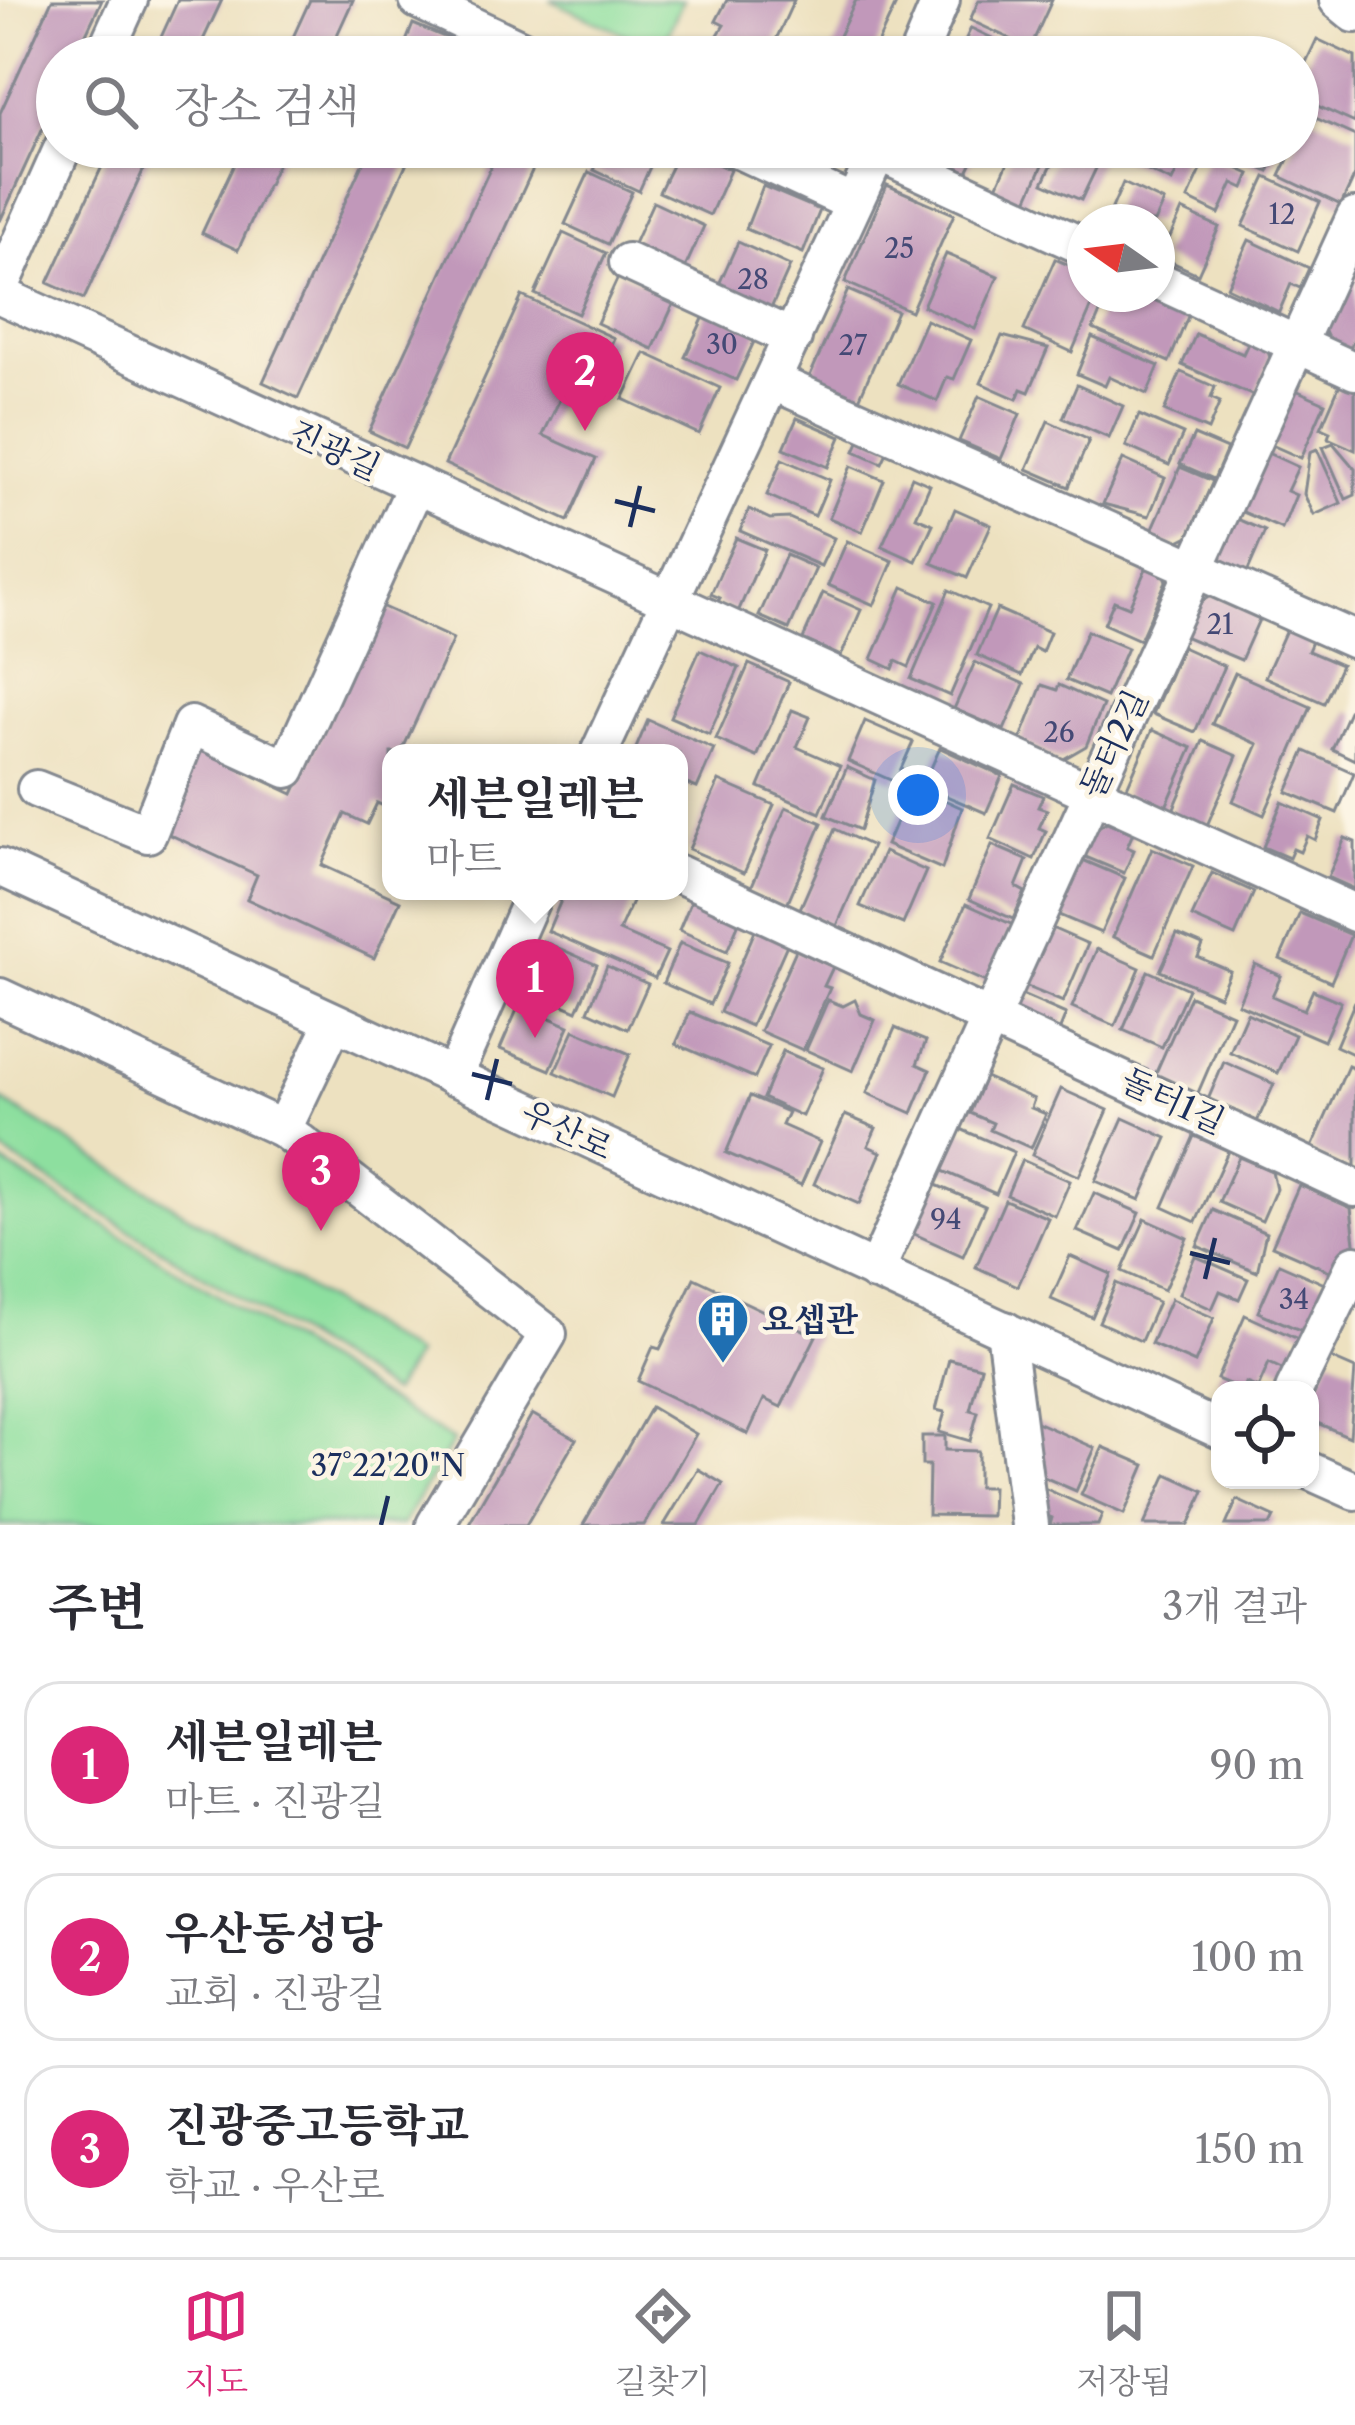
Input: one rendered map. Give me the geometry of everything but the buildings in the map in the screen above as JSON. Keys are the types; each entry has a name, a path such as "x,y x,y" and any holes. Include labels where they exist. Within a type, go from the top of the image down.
{"street":[{"path":"113,36 129,0"},
{"path":"418,0 494,36"},
{"path":"926,36 941,0"},
{"path":"1338,0 1355,14"},
{"path":"0,291 54,168"},
{"path":"777,168 853,203"},
{"path":"603,744 870,168"},
{"path":"917,168 1067,239"},
{"name":"돌터2길","path":"874,1272 1355,218"},
{"path":"628,262 793,338"},
{"path":"1175,288 1355,371"},
{"name":"진광길","path":"0,291 1090,796"},
{"path":"772,381 1355,640"},
{"path":"36,789 148,834 191,725 287,769 415,487"},
{"path":"1090,796 1355,914"},
{"name":"우산로","path":"0,867 1211,1426"},
{"path":"688,878 991,1015"},
{"path":"452,1077 532,900"},
{"path":"0,997 283,1129 548,1334 435,1525"},
{"name":"돌터1길","path":"991,1015 1355,1188"},
{"path":"283,1129 334,1022"},
{"path":"1298,1381 1355,1264"},
{"path":"1005,1330 1030,1525"},
{"path":"1319,1475 1355,1491"}],"green space":[{"path":"550,0 683,0 667,36 628,36"},
{"path":"0,1099 415,1355 392,1393 0,1150"},
{"path":"0,1161 453,1441 402,1525 0,1525"}],"place":[{"name":"우산동성당","path":"585,431"},
{"name":"세븐일레븐","path":"535,1038"},
{"name":"진광중고등학교","path":"321,1231"},
{"name":"요셉관","path":"723,1365"}]}
